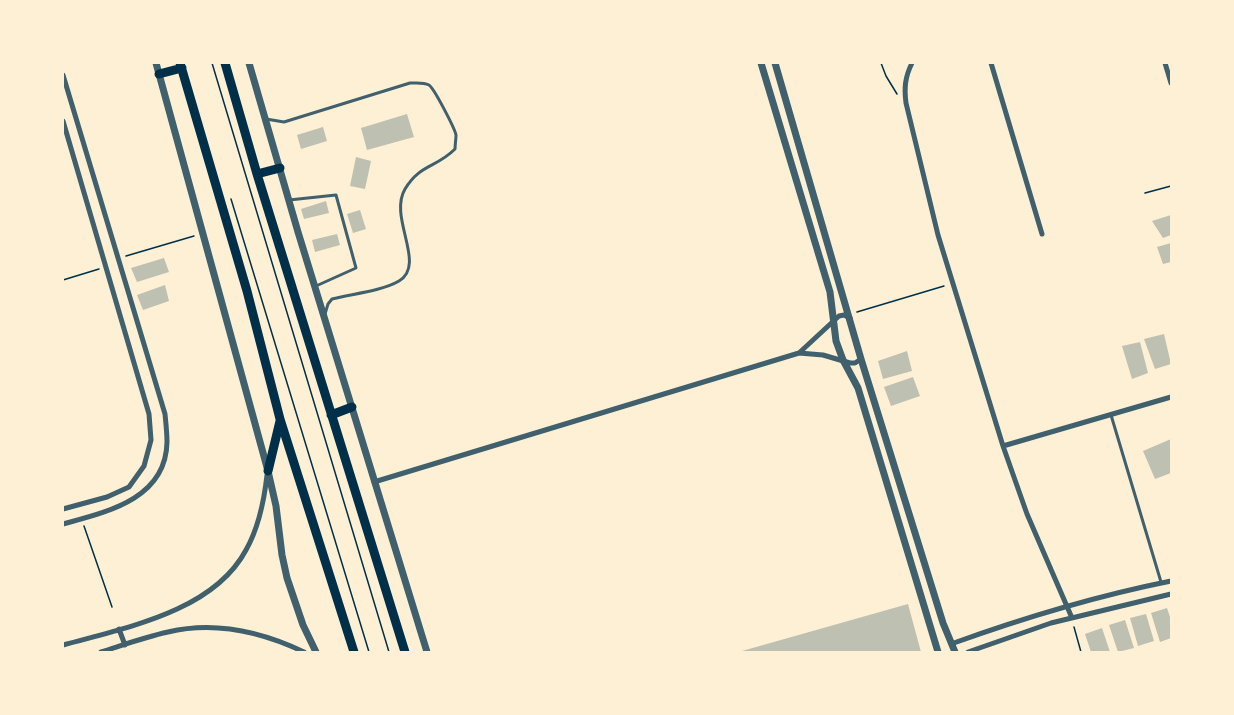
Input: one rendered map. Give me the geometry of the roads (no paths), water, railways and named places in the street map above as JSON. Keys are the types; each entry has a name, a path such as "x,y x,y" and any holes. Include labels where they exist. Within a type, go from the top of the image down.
{"highway":[{"path":"225,63 257,174 405,652"},
{"path":"159,74 181,65 247,291 280,419 354,652"},
{"path":"257,174 280,168"},
{"path":"331,415 352,407"},
{"path":"268,471 280,419"}],"street":[{"path":"156,63 268,471 276,506 279,539 287,579 315,652"},
{"path":"249,63 374,482 428,652"},
{"path":"761,63 830,292 836,342 858,388 938,652"},
{"path":"775,63 861,359 936,600 955,652"},
{"path":"912,63 904,88 906,103 936,224 1003,446 1027,514 1072,618"},
{"path":"991,63 1042,234"},
{"path":"1165,63 1171,83"},
{"path":"63,75 165,414 167,444 160,472 141,495 117,509 63,524"},
{"path":"778,120 792,118"},
{"path":"63,121 149,414 151,440 144,466 129,488 107,497 63,508"},
{"path":"66,129 78,126"},
{"path":"106,266 110,257 118,257"},
{"path":"106,266 120,267"},
{"path":"799,353 833,321 842,315 850,316"},
{"path":"374,482 799,353 823,355 855,363 861,359"},
{"path":"143,394 158,390"},
{"path":"1003,446 1171,397"},
{"path":"63,645 162,615 187,605 209,591 229,573 245,552 257,527 268,471"},
{"path":"951,644 1067,605 1171,581"},
{"path":"968,652 1028,630 1171,594"},
{"path":"101,652 169,631 214,628 258,634 304,652"},
{"path":"119,629 125,645"}],"lane":[{"path":"266,119 284,122 410,83 423,83 430,86 437,94 441,107 456,134 454,149 446,158 417,172 401,198 400,218 410,253 407,274 390,285 332,299 324,316"},
{"path":"289,200 336,195 356,268 315,286"},
{"path":"1111,415 1161,583"},
{"path":"125,645 127,652"}]}
